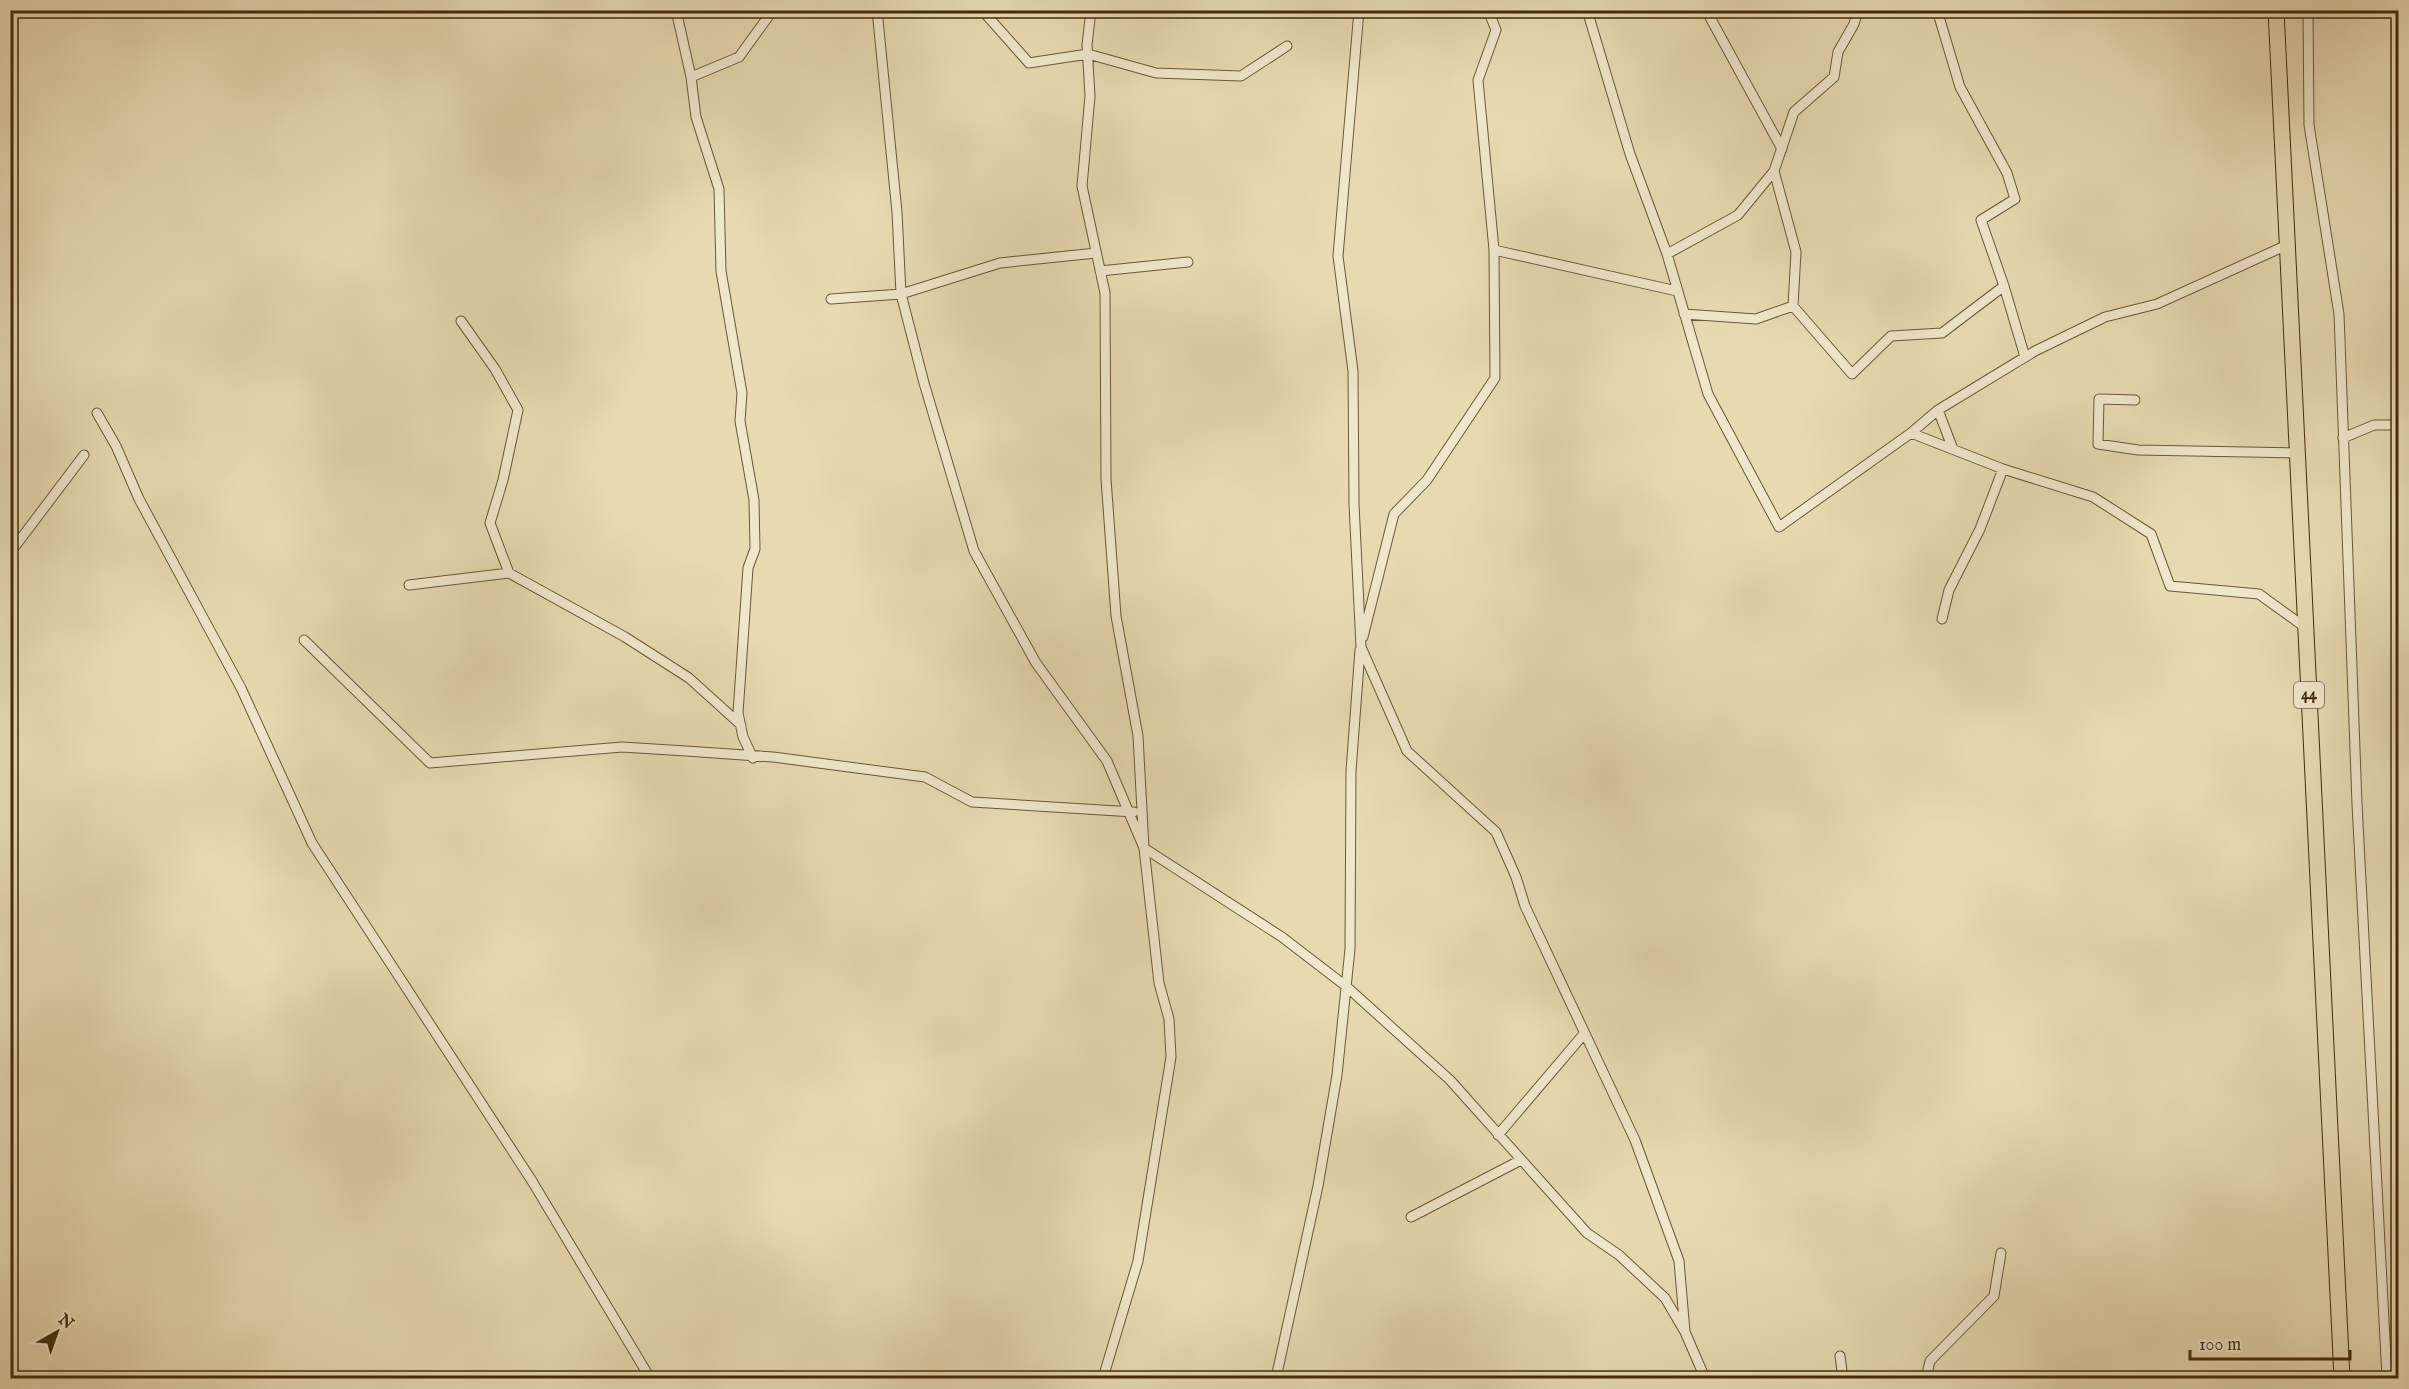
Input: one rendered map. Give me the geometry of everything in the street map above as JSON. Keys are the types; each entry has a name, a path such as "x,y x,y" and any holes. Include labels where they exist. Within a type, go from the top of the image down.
{"main road":[{"name":"44","path":"2276,10 2342,1378"}],"street":[{"path":"676,10 691,77 696,117 718,189 721,271 742,393 740,421 753,500 755,549 748,568 738,713 753,758"},
{"path":"691,77 739,57 773,10"},
{"path":"877,10 897,212 901,294 924,383 974,552 1036,663 1107,761 1144,848 1282,937 1347,987 1450,1080 1587,1233 1619,1255 1665,1298 1685,1332 1705,1378"},
{"path":"982,10 1029,63 1088,54 1156,73 1240,76 1287,46"},
{"path":"1091,10 1088,54 1090,96 1082,186 1104,293 1106,479 1116,616 1138,736 1144,848 1159,983 1169,1019 1171,1057 1138,1261 1103,1378"},
{"path":"1276,1378 1318,1186 1337,1074 1350,949 1351,771 1360,647 1354,504 1353,371 1338,256 1359,10"},
{"path":"1488,10 1496,30 1478,80 1494,250 1495,378 1428,480 1394,514 1360,647 1407,751 1496,832 1516,877 1524,906 1635,1140 1679,1262 1685,1332"},
{"path":"1587,10 1630,154 1666,254 1708,394 1779,527 1911,433 1938,410 2025,357 2105,317 2157,304 2287,245"},
{"path":"1706,10 1782,149"},
{"path":"1666,254 1738,215 1774,171 1794,112 1834,77 1838,52 1854,24 1858,10"},
{"path":"1937,10 1960,87 2007,173 2015,199 1981,220 2025,357"},
{"path":"2308,10 2309,125 2339,314 2357,804 2387,1378"},
{"path":"1774,171 1796,252 1793,306 1852,374 1891,336 1942,333 2004,286"},
{"path":"1494,250 1677,291"},
{"path":"831,299 901,294 1000,263 1096,253"},
{"path":"1100,272 1188,262"},
{"path":"1684,314 1756,319 1793,306"},
{"path":"461,321 495,369 518,410 503,480 490,524 509,573"},
{"path":"2135,400 2099,399 2098,444 2138,450 2297,453"},
{"path":"1938,410 1953,449"},
{"path":"97,413 177,573 241,688 312,843 532,1181 650,1378"},
{"path":"2343,438 2374,425 2398,425"},
{"path":"1911,433 2003,469 2093,497 2151,534 2170,586 2259,594 2306,628"},
{"path":"10,553 84,455"},
{"path":"1942,619 1949,590 1980,529 2003,469"},
{"path":"409,585 509,573 625,637 688,678 741,725"},
{"path":"304,640 430,763 622,747 753,758 773,757 925,777 972,802 1142,813"},
{"path":"1498,1135 1584,1035"},
{"path":"1411,1216 1521,1160"},
{"path":"1926,1378 1930,1361 1994,1296 2001,1253"},
{"path":"1840,1356 1843,1378"}]}
